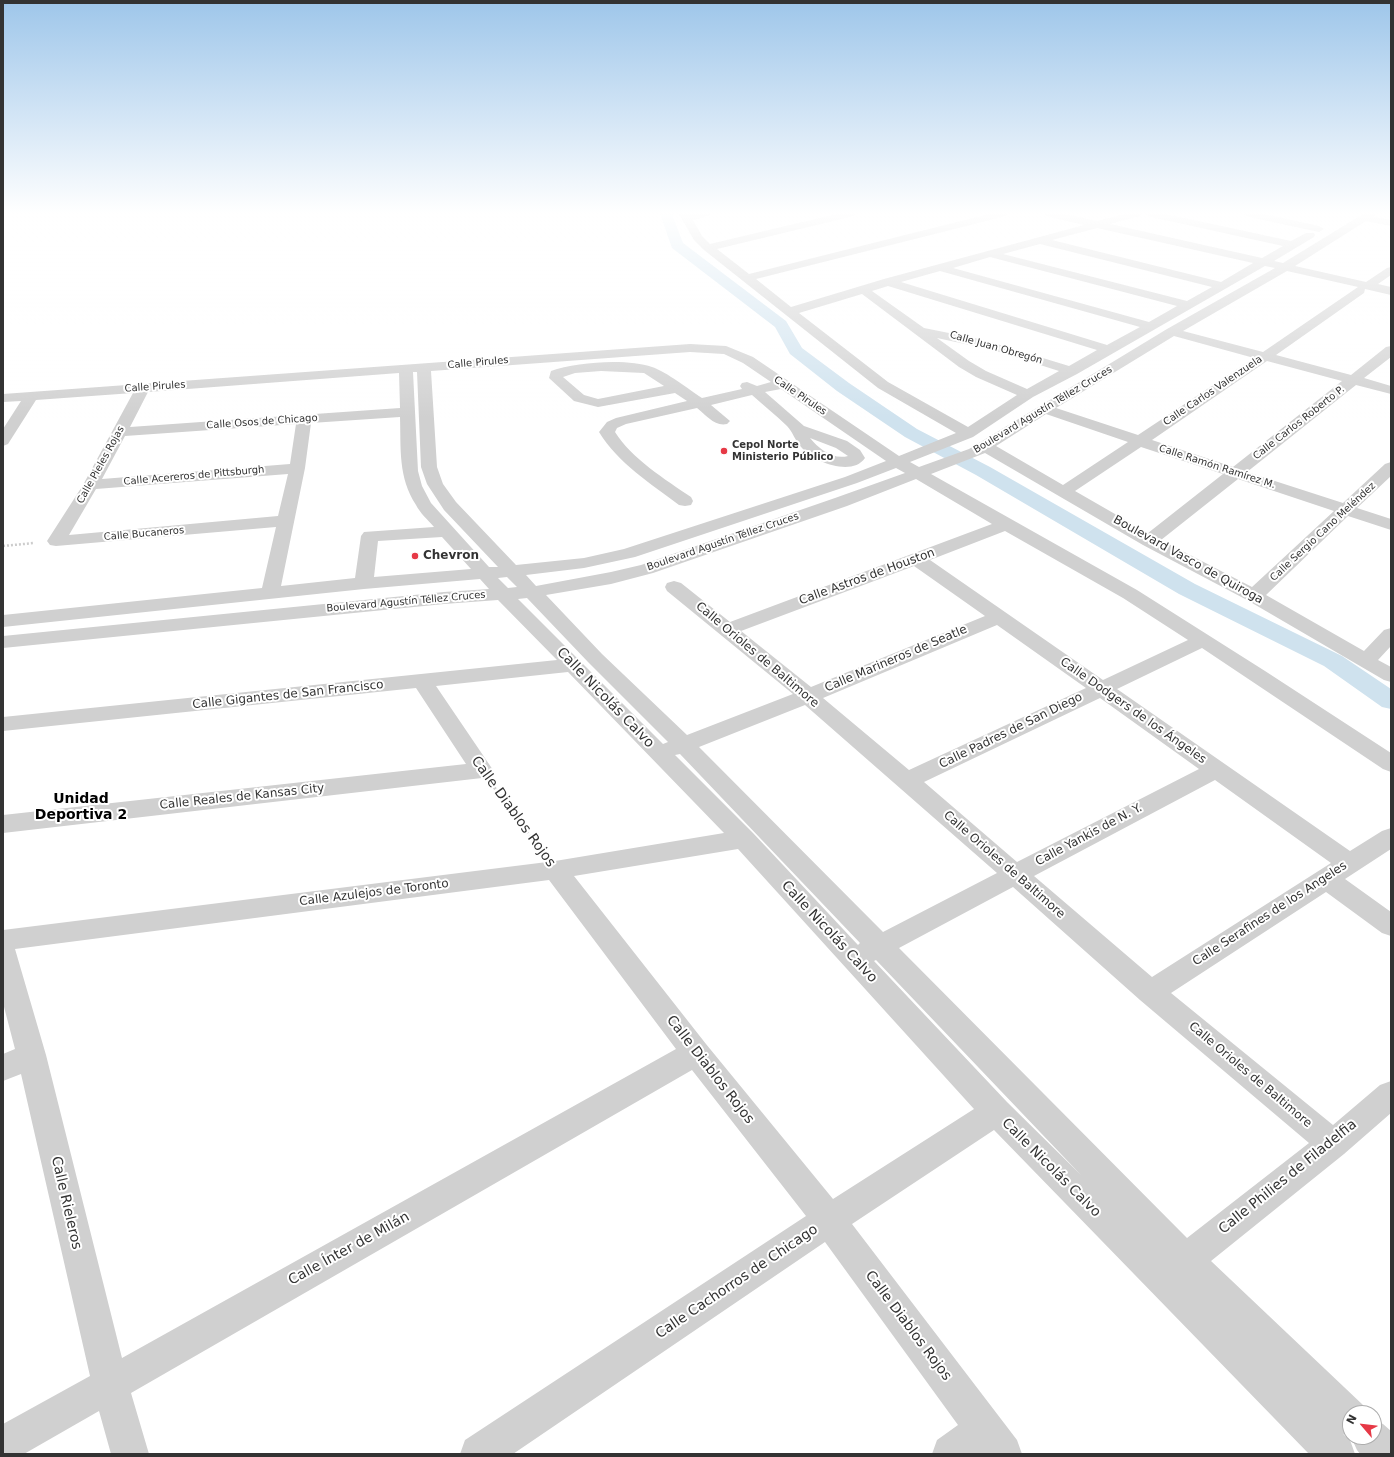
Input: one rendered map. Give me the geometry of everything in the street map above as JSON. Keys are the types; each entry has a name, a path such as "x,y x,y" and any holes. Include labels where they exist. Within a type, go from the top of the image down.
{"street":[{"path":"752,282 883,385 968,434"},
{"path":"789,312 888,282 1109,350"},
{"path":"990,282 1151,326"},
{"path":"1098,282 1187,305"},
{"path":"1207,282 1223,286"},
{"name":"Boulevard Agustín Téllez Cruces","path":"3,642 444,598 629,553 851,480 954,441 968,434 1028,394 1072,371 1230,282"},
{"name":"Boulevard Agustín Téllez Cruces","path":"532,592 604,579 647,569 917,474 980,449 1172,332 1259,282"},
{"path":"1338,282 1364,288 1391,291"},
{"name":"Calle Carlos Valenzuela","path":"1064,491 1266,356 1373,282"},
{"path":"1364,288 1391,298"},
{"path":"864,290 919,331 982,374 1028,394"},
{"name":"Calle Juan Obregón","path":"919,331 944,334 980,342 1072,371"},
{"path":"1172,332 1391,390"},
{"name":"Calle Pirules","path":"3,398 705,348 726,350 748,360 917,474 1006,526 1123,590 1204,640 1391,764"},
{"name":"Calle Carlos Roberto P.","path":"1149,541 1391,350"},
{"path":"677,388 610,402 598,403 579,398 556,378 556,374 569,370 633,367 648,370 677,388 699,402 722,421"},
{"name":"Calle Nicolás Calvo","path":"415,368 406,412 410,471 414,486 424,505 485,574 532,592 595,658 683,744 1185,1260 1342,1410"},
{"name":"Calle Nicolás Calvo","path":"415,368 430,467 435,484 508,583 572,665 744,839 996,1112 1336,1454"},
{"path":"685,501 625,454 610,438 607,432 612,425 621,421 779,382"},
{"name":"Calle Pieles Rojas","path":"56,541 91,485 143,387"},
{"path":"751,388 800,430"},
{"path":"3,441 31,396"},
{"name":"Calle Ramón Ramírez M.","path":"1044,409 1391,525"},
{"name":"Calle Osos de Chicago","path":"118,432 406,412"},
{"path":"270,594 284,521 297,468 304,419"},
{"name":"Boulevard Vasco de Quiroga","path":"980,449 1064,491 1149,541 1254,596 1366,660 1391,676"},
{"name":"Calle Sergio Cano Meléndez","path":"1254,596 1391,467"},
{"name":"Calle Acereros de Pittsburgh","path":"91,485 297,468"},
{"name":"Calle Bucaneros","path":"56,541 284,521"},
{"name":"Calle Astros de Houston","path":"728,629 1006,526"},
{"path":"364,583 370,536 447,531"},
{"name":"Calle Dodgers de los Ángeles","path":"917,559 1349,863"},
{"name":"Boulevard Agustín Téllez Cruces","path":"3,620 270,594 364,583 485,574"},
{"name":"Calle Orioles de Baltimore","path":"674,587 728,629 808,696 1150,992 1333,1144"},
{"name":"Calle Marineros de Seatle","path":"659,753 808,696 999,617"},
{"path":"1366,660 1391,634"},
{"name":"Calle Padres de San Diego","path":"906,781 1204,640"},
{"name":"Calle Gigantes de San Francisco","path":"3,724 572,665"},
{"name":"Calle Diablos Rojos","path":"422,681 482,770"},
{"name":"Calle Reales de Kansas City","path":"3,824 482,770"},
{"name":"Calle Yankis de N. Y.","path":"855,959 1215,770"},
{"name":"Calle Serafines de los Angeles","path":"1150,992 1325,878 1391,837"},
{"name":"Calle Azulejos de Toronto","path":"3,940 555,870 744,839"},
{"name":"Calle Diablos Rojos","path":"555,870 696,1053 829,1220 993,1441"},
{"path":"1325,878 1391,926"},
{"name":"Calle Rieleros","path":"3,951 17,1061 130,1454"},
{"name":"Calle Ínter de Milán","path":"3,1445 696,1053"},
{"name":"Calle Philies de Filadelfia","path":"1185,1260 1333,1144 1391,1094"},
{"name":"Calle Cachorros de Chicago","path":"479,1454 829,1220 996,1112"},
{"path":"951,1454 993,1441"}],"path":[{"path":"3,546 56,541"},
{"name":"Calle Diablos Rojos","path":"482,770 555,870"}],"waterway":[{"path":"726,282 781,324 796,351 843,387 911,433 983,471 1187,589 1333,661 1391,701"}],"place":[{"name":"Cepol Norte Ministerio Público","path":"724,451"},
{"name":"Chevron","path":"415,556"}],"district":[{"name":"Unidad Deportiva 2","path":"81,808"}]}
